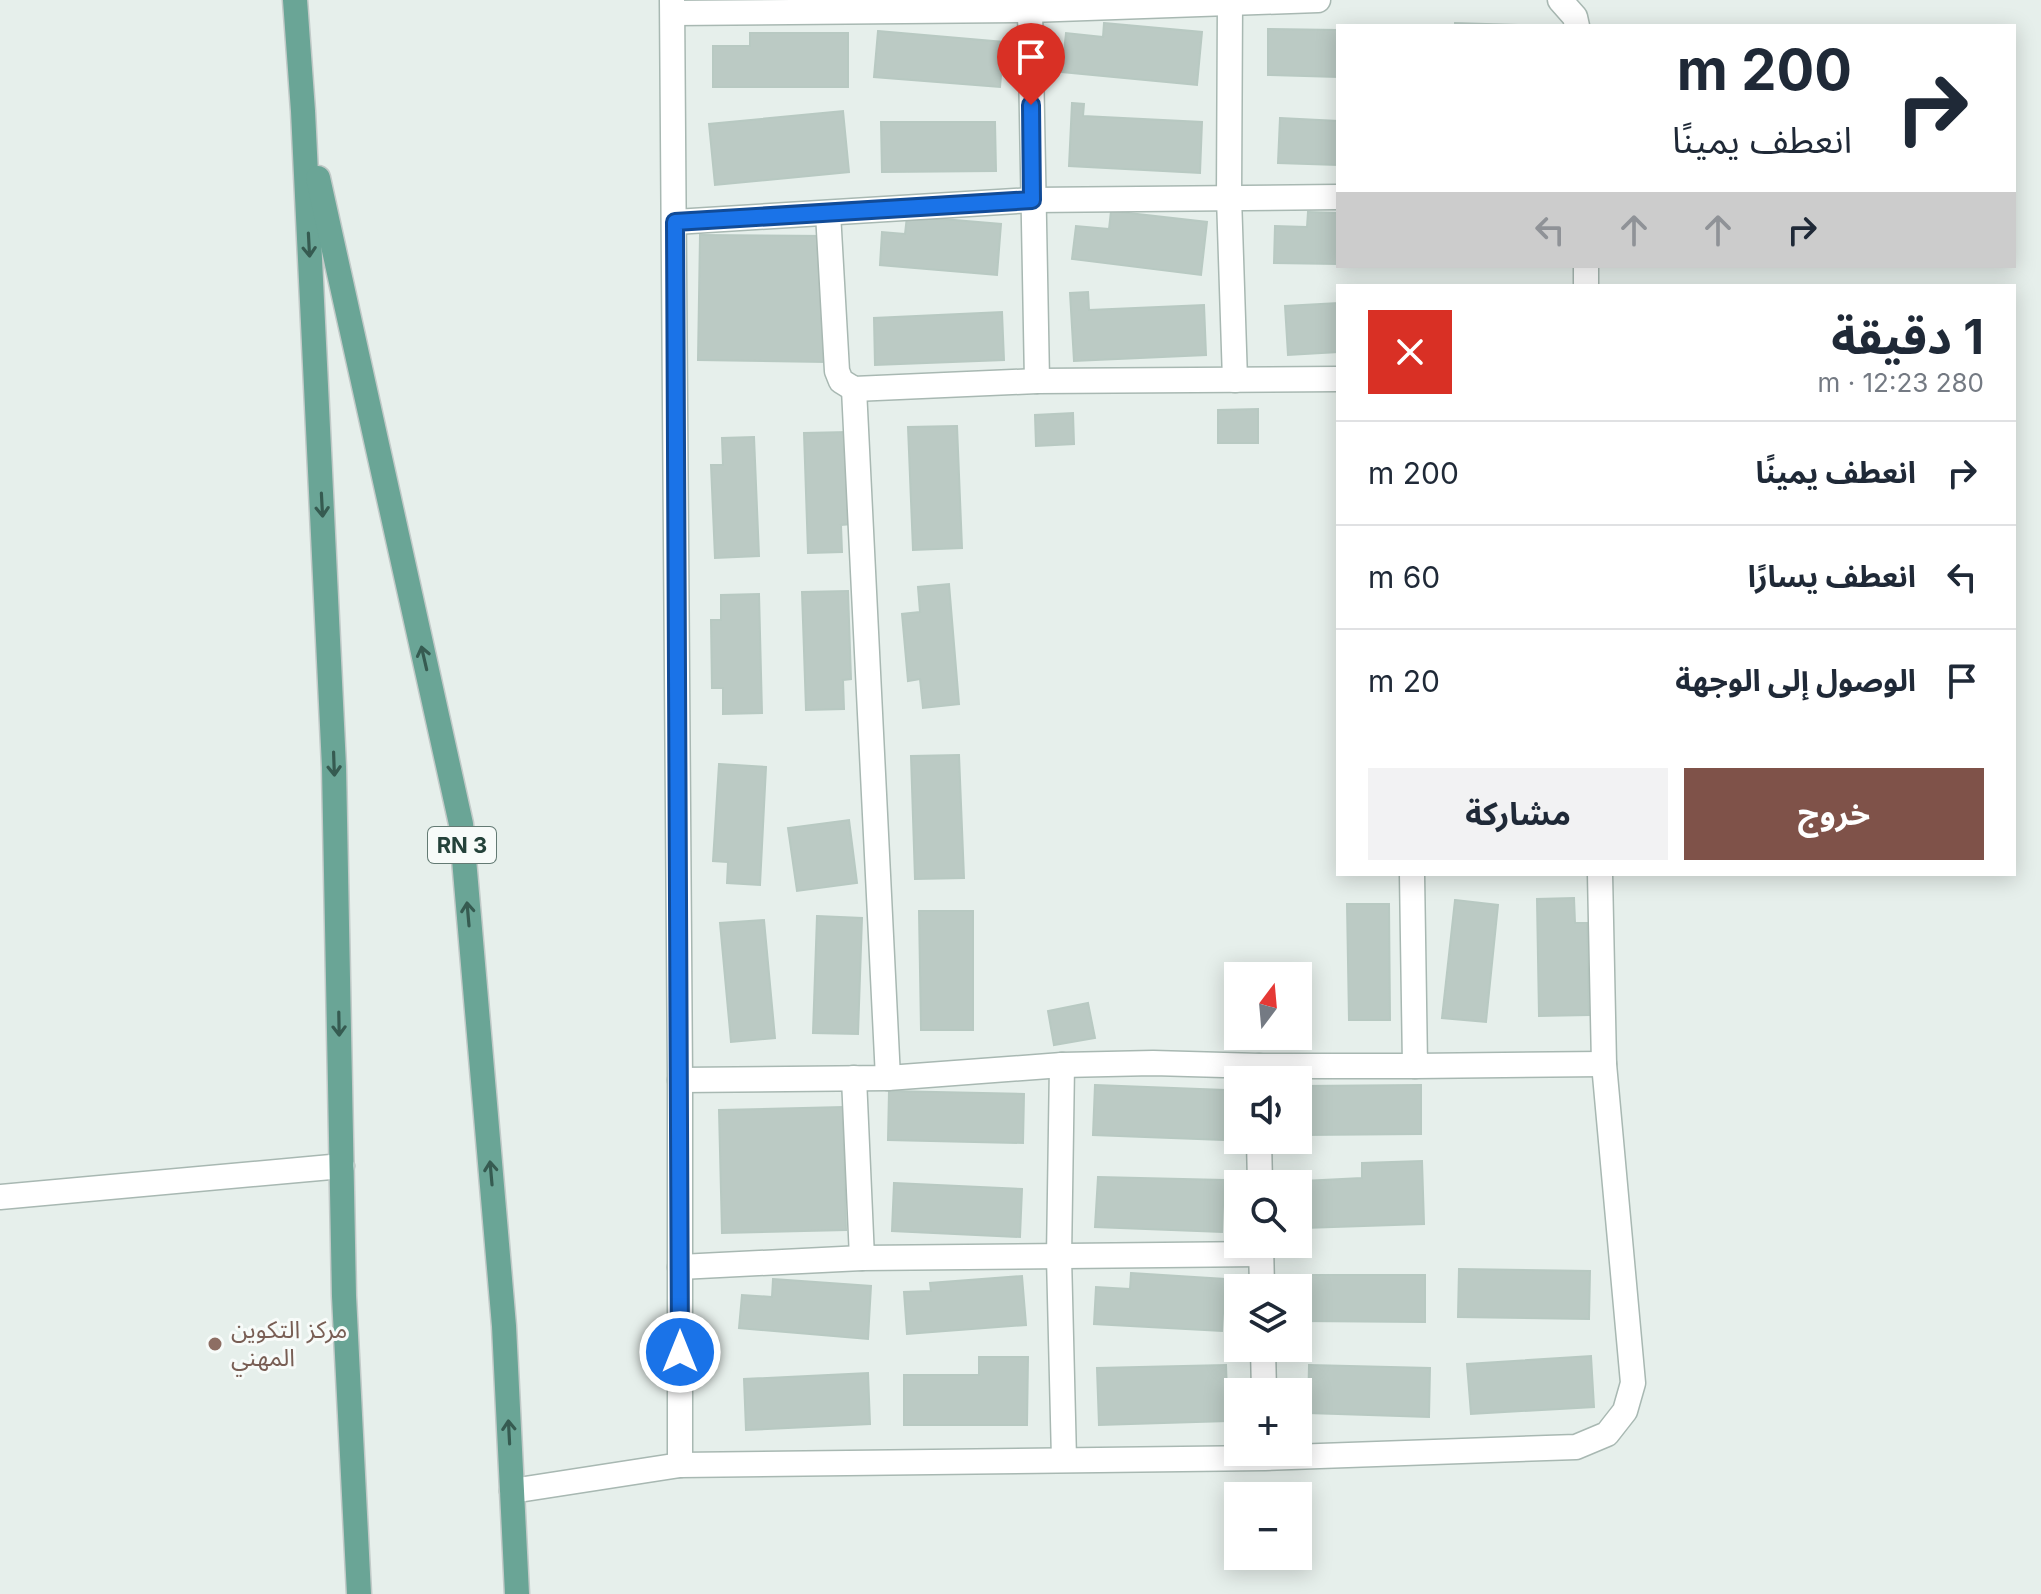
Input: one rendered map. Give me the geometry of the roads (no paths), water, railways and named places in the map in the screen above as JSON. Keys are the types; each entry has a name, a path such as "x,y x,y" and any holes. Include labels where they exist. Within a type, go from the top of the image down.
{"main road":[{"name":"RN 3","path":"295,0 334,767 344,1296 359,1594"},
{"name":"RN 3","path":"303,111 461,824 504,1326 517,1594"}],"street":[{"path":"680,1465 673,7 1030,10 1318,0"},
{"path":"1560,0 1575,17 1577,24"},
{"path":"1230,2 1229,197 1235,380"},
{"path":"1030,10 1037,381"},
{"path":"675,222 1032,200 1336,197"},
{"path":"828,213 837,371 841,381 854,389 1037,381 1336,379"},
{"path":"854,389 888,1078"},
{"path":"1412,876 1415,1066"},
{"path":"1312,1454 1576,1447 1607,1434 1625,1411 1633,1383 1604,1064 1600,876"},
{"path":"680,1080 888,1078 1062,1065 1153,1063 1224,1070"},
{"path":"1312,1071 1604,1064"},
{"path":"1062,1065 1059,1257 1064,1459"},
{"path":"854,1078 862,1258"},
{"path":"0,1197 342,1166"},
{"path":"680,1267 862,1258 1059,1257 1224,1250"},
{"path":"512,1491 680,1465 1224,1456"}],"place":[{"name":"مركز التكوين المهني","path":"215,1344"}]}
